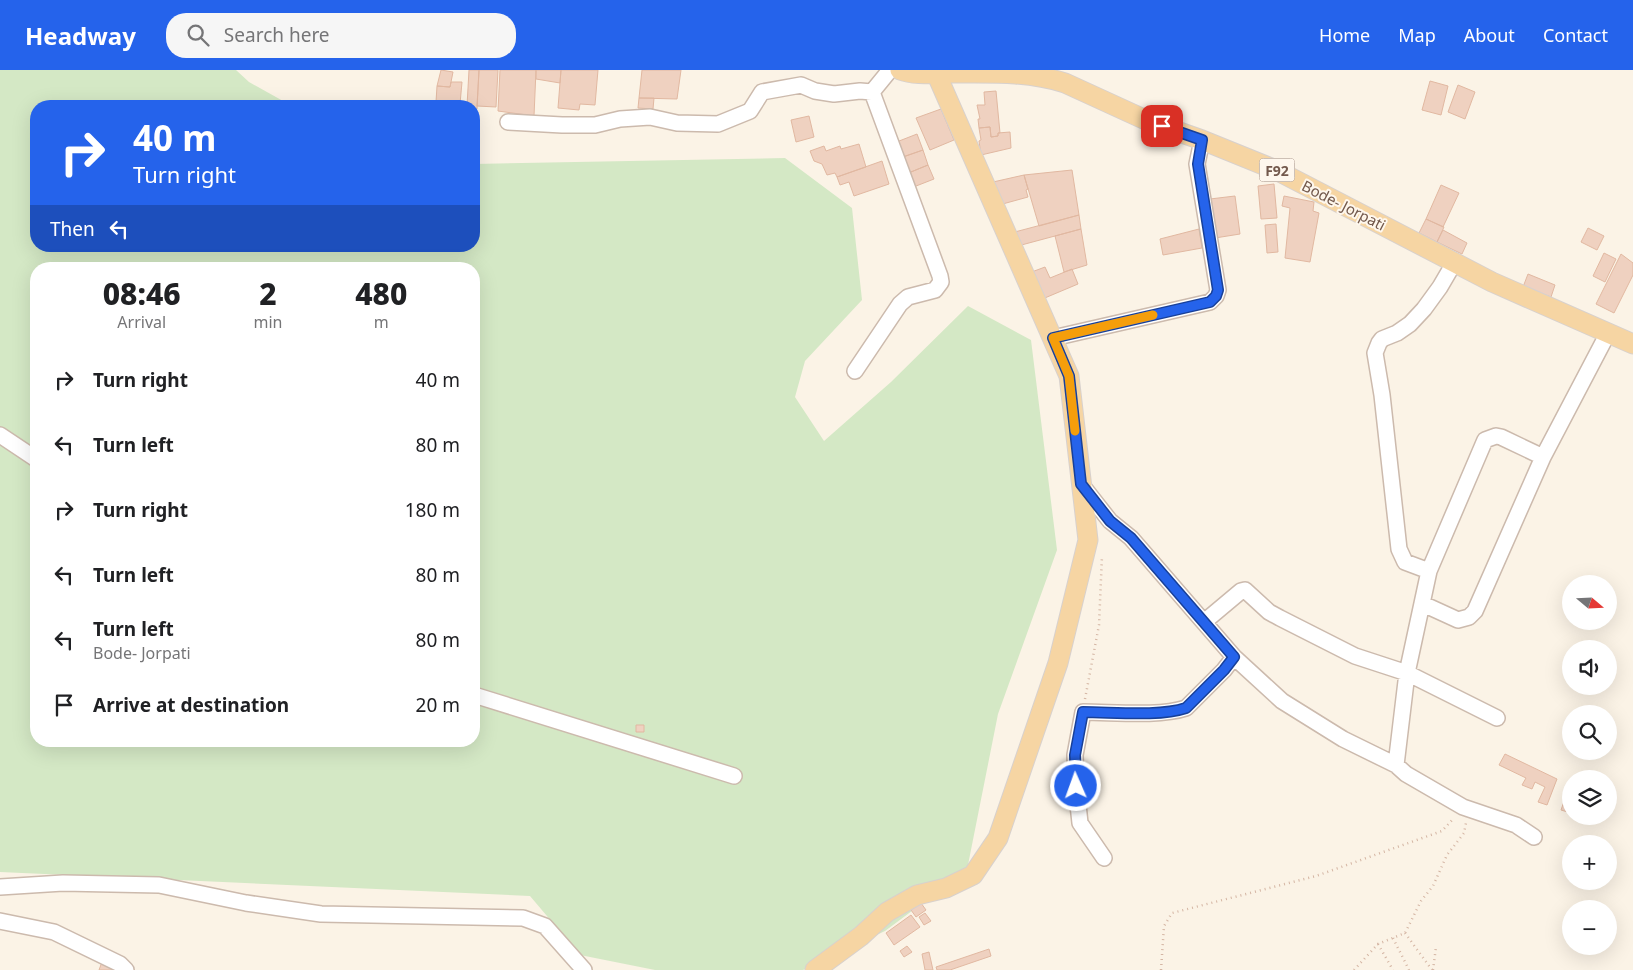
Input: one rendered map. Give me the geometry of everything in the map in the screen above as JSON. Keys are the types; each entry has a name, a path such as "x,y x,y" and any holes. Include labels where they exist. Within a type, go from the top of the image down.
{"main road":[{"name":"Bode- Jorpati","path":"900,70 918,74 1005,74 1052,78 1103,99 1155,124 1202,140 1276,170 1492,282 1633,344"},
{"path":"815,970 861,936 887,912 917,895 946,888 973,876 998,838 1058,663 1088,540 1069,376 936,73"}],"street":[{"path":"872,92 890,70"},
{"path":"508,122 595,125 620,119 650,117 677,123 718,124 750,111 762,92 801,85 815,91 834,94 860,91 872,92"},
{"path":"854,371 900,304 908,297 936,290 941,282 872,92"},
{"path":"1053,338 1210,302 1216,296 1218,290 1198,164 1202,140"},
{"path":"1429,571 1405,562 1399,549 1382,395 1375,353 1382,339 1397,333 1410,324 1424,309 1454,263"},
{"path":"1423,604 1458,620 1470,617 1475,611 1543,457 1608,333"},
{"path":"0,435 30,455"},
{"path":"1396,765 1407,674 1429,571 1485,440 1490,437 1502,437 1543,457"},
{"path":"1081,484 1110,521 1131,538 1234,657 1282,701 1343,739 1396,765 1406,774 1463,807 1516,825 1534,837"},
{"path":"1204,622 1241,591 1245,590 1269,612 1280,618 1355,656 1407,674 1497,718"},
{"path":"1104,858 1080,823 1075,755 1083,712 1147,712 1186,708 1224,670 1234,657"},
{"path":"480,696 734,776"},
{"path":"0,887 63,883 159,885 246,903 321,914 523,918 545,926 584,970"},
{"path":"0,921 54,932 120,964 126,970"}],"path":[{"path":"1083,712 1099,625 1102,556"},
{"path":"1354,970 1378,944 1405,933 1421,901 1433,886 1447,855 1464,833 1466,824 1463,807"},
{"path":"1161,970 1164,926 1172,913 1316,876 1442,831 1463,807"},
{"path":"1405,933 1432,970"},
{"path":"1393,938 1409,970"},
{"path":"1378,944 1393,970"},
{"path":"1432,970 1436,947"}],"green space":[{"path":"0,70 236,70 249,82 281,100 30,100 30,252 480,252 480,164 785,158 852,208 862,300 805,361 795,397 824,441 891,382 968,306 1031,340 1057,550 998,714 967,870 885,931 803,970 655,970 580,955 530,896 0,872"}],"building":[{"path":"441,70 453,72 450,87 437,86"},
{"path":"469,70 479,70 477,100 467,100"},
{"path":"479,70 498,70 496,107 480,106 480,100 477,100"},
{"path":"500,70 536,70 534,116 498,111"},
{"path":"536,70 561,70 560,83 536,79"},
{"path":"561,70 598,70 595,105 580,104 579,110 558,108"},
{"path":"642,70 681,70 677,99 639,98"},
{"path":"1430,81 1448,86 1441,115 1422,110"},
{"path":"451,82 462,82 460,100 436,100 437,86 450,87"},
{"path":"1458,85 1475,92 1465,119 1448,112"},
{"path":"996,91 1000,133 998,133 998,136 991,137 990,127 979,128 978,119 980,119 977,105 985,105 984,92"},
{"path":"639,98 654,98 653,109 638,108"},
{"path":"941,109 954,140 930,150 916,118"},
{"path":"809,116 814,137 796,142 791,120"},
{"path":"990,127 991,137 998,136 998,133 1010,132 1011,148 981,155 979,128"},
{"path":"917,134 923,150 900,158 894,143"},
{"path":"859,144 866,167 837,177 835,173 827,175 822,164 814,161 810,151 824,146 826,151 840,146 841,149"},
{"path":"923,150 928,165 906,174 900,158"},
{"path":"882,161 889,184 854,196 849,182 840,185 837,177"},
{"path":"928,165 934,179 911,188 906,174"},
{"path":"1072,170 1079,215 1039,226 1024,175"},
{"path":"1024,175 1028,197 999,205 993,182"},
{"path":"1274,184 1277,218 1261,219 1258,186"},
{"path":"1441,185 1459,193 1443,227 1426,219"},
{"path":"1235,196 1240,234 1215,238 1210,199"},
{"path":"1284,196 1314,202 1313,211 1319,213 1310,262 1285,258 1290,208 1282,206"},
{"path":"1079,215 1081,229 1014,247 1011,233"},
{"path":"1426,219 1444,227 1437,242 1419,233"},
{"path":"1276,224 1278,252 1267,253 1265,225"},
{"path":"1588,228 1604,236 1597,250 1581,242"},
{"path":"1081,229 1087,265 1064,272 1055,236"},
{"path":"1199,229 1202,248 1163,255 1160,239"},
{"path":"1443,230 1467,243 1462,254 1437,242"},
{"path":"1604,253 1616,259 1605,282 1593,276"},
{"path":"1621,254 1633,263 1633,275 1614,313 1596,304"},
{"path":"1045,267 1050,278 1072,269 1078,284 1040,300 1029,273"},
{"path":"1528,274 1555,285 1551,297 1523,287"},
{"path":"636,725 644,725 644,732 636,732"},
{"path":"1505,754 1557,779 1547,805 1538,802 1545,787 1535,782 1532,789 1522,785 1526,778 1499,765"},
{"path":"921,903 926,910 916,917 911,910"},
{"path":"925,913 931,921 924,925 919,917"},
{"path":"911,915 920,927 894,945 886,933"},
{"path":"907,946 912,952 904,957 900,951"},
{"path":"989,949 991,956 950,970 937,970 936,967"},
{"path":"929,952 933,970 925,970 922,954"},
{"path":"102,962 117,970 99,970"}],"slow traffic":[{"path":"1075,431 1069,376 1053,338 1153,315"}],"route":[{"path":"1076,786 1075,755 1083,712 1147,712 1186,708 1224,670 1234,657 1131,538 1110,521 1081,484 1069,376 1053,338 1210,302 1216,296 1218,290 1198,164 1202,140 1162,126"}]}
